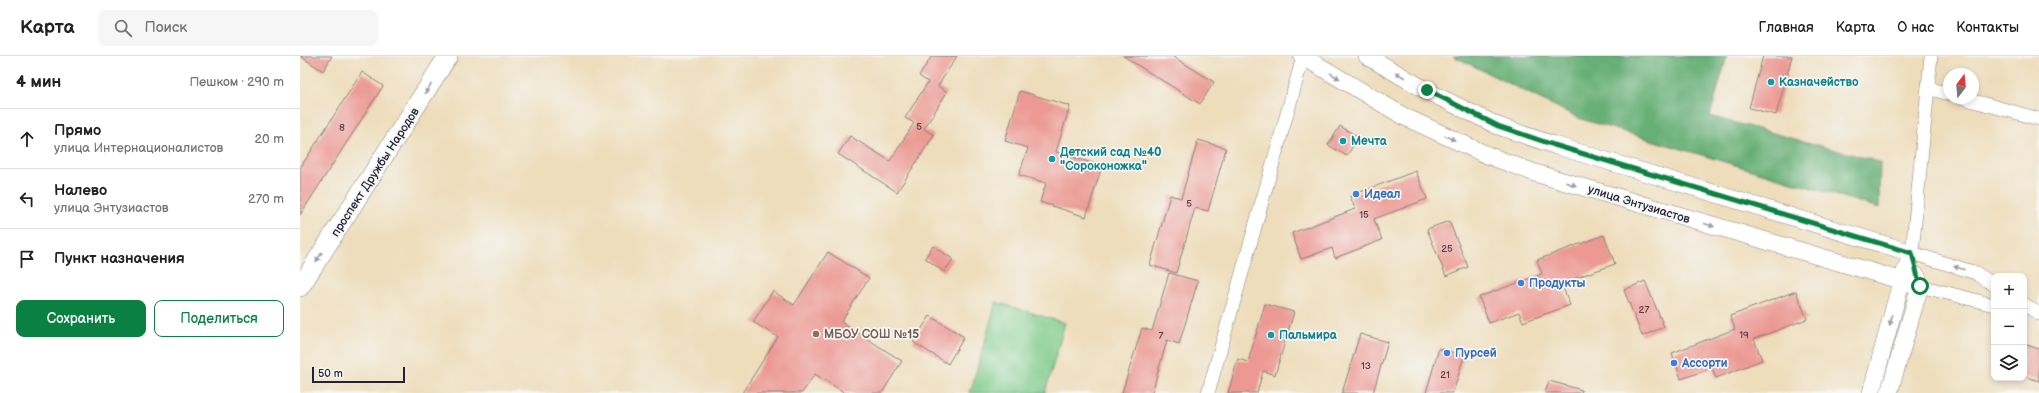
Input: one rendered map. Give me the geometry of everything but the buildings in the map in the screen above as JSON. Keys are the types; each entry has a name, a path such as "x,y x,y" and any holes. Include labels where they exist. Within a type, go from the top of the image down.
{"main road":[{"name":"проспект Дружбы Народов","path":"300,287 448,56"}],"street":[{"path":"1208,393 1303,56"},
{"name":"улица Энтузиастов","path":"1303,56 1405,117 1487,155 1528,170 1902,282 1991,305"},
{"path":"1367,56 1427,90 1498,126 1554,145 1976,273 1991,283"},
{"path":"1871,393 1902,282 1912,253 1931,56"},
{"path":"1928,88 1943,92"},
{"path":"1979,102 2039,119"},
{"path":"1890,393 1920,286 1912,253"},
{"path":"2027,306 2039,316"},
{"path":"2027,314 2039,316"}],"green space":[{"path":"1453,56 1727,56 1710,116 1880,162 1879,208 1581,119"},
{"path":"996,302 1065,323 1045,393 970,393"}],"place":[{"name":"Казначейство","path":"1771,82"},
{"name":"Мечта","path":"1343,141"},
{"name":"Детский сад №40 \"Сороконожка\"","path":"1052,159"},
{"name":"Идеал","path":"1356,194"},
{"name":"Продукты","path":"1521,283"},
{"name":"МБОУ СОШ №15","path":"816,334"},
{"name":"Пальмира","path":"1271,335"},
{"name":"Пурсей","path":"1447,353"},
{"name":"Ассорти","path":"1674,363"}],"route":[{"path":"1427,90 1498,126 1554,145 1867,241 1912,253 1920,286"}]}
